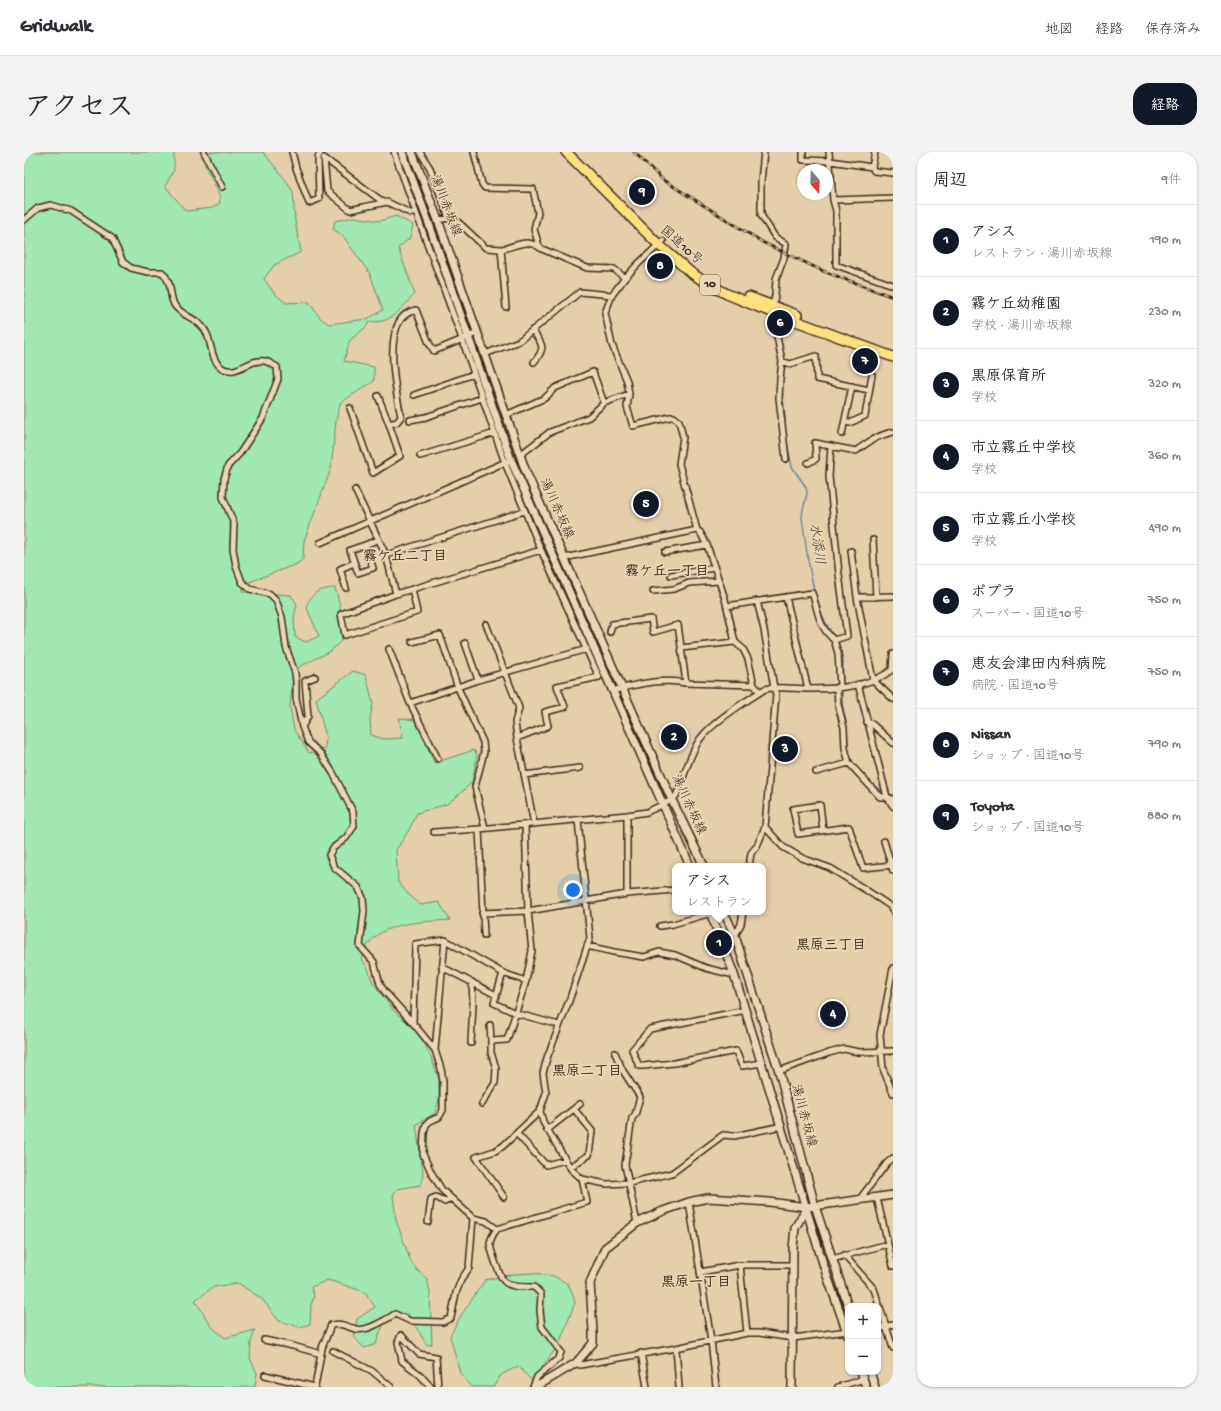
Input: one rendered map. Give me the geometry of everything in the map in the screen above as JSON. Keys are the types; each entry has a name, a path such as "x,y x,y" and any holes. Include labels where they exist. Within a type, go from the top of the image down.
{"highway":[{"name":"国道10号","path":"566,152 690,272 711,285 736,298 893,351"},
{"name":"国道10号","path":"574,152 661,243"},
{"name":"国道10号","path":"772,309 893,357"}],"main road":[{"name":"湯川赤坂線","path":"402,152 428,221 465,338 508,461 689,863"},
{"name":"湯川赤坂線","path":"412,152 438,220 520,455 564,558 672,800 703,863"},
{"name":"湯川赤坂線","path":"711,915 734,974 746,1010 825,1270 845,1324"},
{"name":"湯川赤坂線","path":"725,915 734,936 779,1070 815,1206 847,1303"},
{"path":"535,1387 576,1363 593,1342 590,1283 598,1260 605,1248 637,1223 663,1211 689,1202 708,1198 769,1202 807,1207 893,1195"},
{"path":"792,1387 793,1265 796,1228 807,1207"},
{"path":"862,1375 866,1387"},
{"path":"871,1375 875,1387"}],"street":[{"path":"204,152 222,187"},
{"path":"292,152 296,168 309,203 320,200 318,157 321,152"},
{"path":"394,152 416,213 465,338 482,398 495,434 508,461 524,511 599,677 557,686 565,707 545,712 548,726 517,738"},
{"path":"422,152 430,168 449,218"},
{"path":"474,152 482,184 485,188 534,189 538,213 534,229 539,246"},
{"path":"764,152 761,181 761,215 774,237 786,244 784,258 776,279 772,309 782,361 779,398 786,459"},
{"path":"803,152 803,160 830,161 872,167 874,171 893,173"},
{"path":"829,152 830,164"},
{"path":"872,167 875,152"},
{"path":"383,202 324,158 326,191 350,210 388,202 410,213 416,213"},
{"path":"893,198 833,200 836,211 836,265 893,285"},
{"path":"24,220 38,208 51,205 70,210 112,238 122,262 131,268 148,272 162,272 168,278 174,305 182,313 200,323 207,333 215,361 224,369 234,371 252,362 265,361 277,366 278,379 263,418 240,453 228,466 224,480 223,496 234,524 233,549 236,566 242,582 250,589 270,594 276,600 282,617 286,647 295,673 296,698 302,727 308,742 321,754 329,766 353,812 354,826 346,838 333,848 329,855 334,867 358,887 363,898 364,911 360,946 374,962 380,984 385,992 435,1050 441,1069 443,1082 443,1110 439,1117 430,1121 426,1125 423,1154 431,1172 442,1190 473,1218 486,1220 497,1229"},
{"path":"438,220 449,218 457,221 486,248 501,249 524,242 539,246 560,257 587,268 614,269 625,278"},
{"path":"661,243 639,263 612,295 605,313 612,345 627,381 629,394 627,407 633,426 670,417 674,417 679,421 683,437 679,464 697,530 700,532 707,545 727,606 735,642 746,654 754,686 760,692"},
{"path":"501,249 506,307"},
{"path":"485,354 519,341 580,292 612,295"},
{"path":"389,424 397,422 401,417 394,370 393,340 397,323 408,311 416,310 429,343 434,351 477,333"},
{"path":"532,330 542,344 541,354 534,362"},
{"path":"782,361 790,364 816,356 817,379 870,390"},
{"path":"506,415 545,398 555,388 593,372 604,403"},
{"path":"414,395 474,374"},
{"path":"845,422 850,423 865,416 872,375"},
{"path":"842,434 852,386"},
{"path":"520,455 550,432 589,417 604,403 629,394"},
{"path":"350,408 373,472 400,456 378,396"},
{"path":"410,420 426,417 482,398"},
{"path":"808,463 816,459 815,443 856,451 874,438 893,432"},
{"path":"420,456 495,434"},
{"path":"831,446 829,476 838,574 847,636 834,640"},
{"path":"320,543 508,461"},
{"path":"354,490 386,556 396,594"},
{"path":"386,556 524,511"},
{"path":"564,558 697,530"},
{"path":"365,545 373,568 358,573 350,550 377,540"},
{"path":"873,540 876,596"},
{"path":"665,552 707,545"},
{"path":"412,589 417,612 345,635 341,614 396,594 412,589 541,550"},
{"path":"851,551 857,597 873,680 893,698"},
{"path":"346,588 340,569 354,563"},
{"path":"671,575 714,568"},
{"path":"653,591 674,589 689,583 719,582"},
{"path":"727,606 812,593 825,632 834,640 838,653 838,704 844,728 849,763 880,797 887,797 893,800"},
{"path":"857,597 893,596"},
{"path":"786,597 808,689"},
{"path":"749,863 751,853 757,846 765,827 776,694 757,601"},
{"path":"610,632 612,624 651,619 653,632 678,625 686,683"},
{"path":"486,624 519,708 515,722 517,738 534,824"},
{"path":"412,642 440,635 458,688 483,742 484,752 475,787 485,828"},
{"path":"681,648 735,642"},
{"path":"465,643 478,680"},
{"path":"410,703 478,680 587,649"},
{"path":"389,650 410,703 438,759"},
{"path":"434,832 525,825 647,812 672,800 676,796 699,740 721,720 760,692 765,689 774,688 808,689 838,687 873,680 879,678 892,669 893,654"},
{"path":"302,727 308,716 305,681 315,677"},
{"path":"612,691 642,683 675,681 686,683 754,686"},
{"path":"858,684 887,797 893,806"},
{"path":"867,722 872,724 893,743"},
{"path":"816,772 849,763"},
{"path":"524,775 580,768"},
{"path":"823,830 820,805 793,809 798,834 849,827 863,868 892,865"},
{"path":"627,815 627,894"},
{"path":"504,1197 476,1157 495,1150 517,1134 540,1111 546,1093 543,1073 547,1058 569,1001 590,938 578,820"},
{"path":"491,1041 507,1040 526,981 532,951 528,911 525,825"},
{"path":"765,827 783,847 802,858 830,868 890,906 893,911"},
{"path":"479,829 484,935"},
{"path":"884,841 893,871"},
{"path":"482,913 528,911 627,894 672,890"},
{"path":"660,926 673,924 703,915"},
{"path":"734,936 741,924 742,915"},
{"path":"413,1023 415,944 445,940 503,972 526,981"},
{"path":"435,1050 445,940"},
{"path":"587,946 614,952 644,956 659,952 675,955 706,968 734,974"},
{"path":"442,967 496,995"},
{"path":"893,968 880,1035 883,1069 893,1093"},
{"path":"503,972 494,1003 515,1013 559,1025"},
{"path":"471,1043 473,1004 472,982"},
{"path":"746,1010 650,1029 632,1050 639,1066 674,1063 736,1051 742,1066 762,1063"},
{"path":"482,1104 495,1083 496,1068 491,1053 490,1025"},
{"path":"779,1070 829,1053 844,1050 859,1052 893,1051"},
{"path":"615,1053 623,1071 640,1097 635,1115 632,1118 625,1165 637,1223"},
{"path":"547,1130 580,1104"},
{"path":"570,1167 589,1155 592,1131 574,1109"},
{"path":"535,1387 536,1377 559,1358 561,1352 542,1327 540,1294 534,1287 511,1285 504,1282 498,1272 490,1244 493,1234 497,1229 587,1202 582,1179 565,1160 547,1130 540,1111"},
{"path":"582,1179 606,1184 629,1183 672,1173 723,1135 734,1136 782,1126"},
{"path":"517,1134 546,1165 565,1160"},
{"path":"859,1200 887,1163 893,1158"},
{"path":"428,1222 431,1199 436,1197 445,1202 451,1198"},
{"path":"877,1198 893,1266"},
{"path":"689,1202 711,1340 716,1387"},
{"path":"265,1375 315,1387 321,1354 331,1325 341,1323 357,1330 371,1327 395,1314 410,1321 443,1322 451,1318 458,1287 469,1268 473,1218"},
{"path":"832,1259 888,1244"},
{"path":"844,1255 874,1289 893,1348"},
{"path":"700,1272 740,1265 793,1265"},
{"path":"740,1265 747,1333"},
{"path":"881,1328 893,1325"},
{"path":"576,1363 580,1365 676,1348 747,1333 759,1333 793,1338 845,1332"},
{"path":"431,1387 419,1374 402,1361 398,1342 401,1335 419,1354 436,1357 438,1387"},
{"path":"264,1340 321,1354"},
{"path":"676,1348 679,1387"},
{"path":"333,1351 372,1371 391,1387"},
{"path":"641,1353 646,1387"},
{"path":"838,1387 862,1375"}],"green space":[{"path":"24,152 174,152 174,170 165,186 186,211 212,208 220,203 217,190 203,158 203,152 263,152 288,183 293,192 295,221 301,252 274,265 264,279 274,293 286,303 309,302 320,318 329,324 367,319 383,310 370,274 343,236 333,229 335,221 354,217 380,221 396,216 413,225 410,238 398,248 415,294 390,318 384,321 370,321 365,328 350,340 344,361 374,367 374,381 340,403 336,421 331,469 304,541 303,559 297,564 244,584 243,592 291,595 297,604 294,618 295,637 306,642 319,636 306,606 311,597 317,592 335,588 340,605 342,640 331,651 299,667 292,684 290,707 294,730 309,753 325,748 326,737 316,699 353,671 366,675 373,704 370,718 371,735 384,739 403,738 399,718 416,720 434,763 474,750 477,755 472,782 447,804 417,813 409,830 396,850 398,882 408,894 421,905 439,902 450,920 418,922 396,926 386,930 377,935 369,944 362,959 368,969 373,983 394,1011 419,1032 439,1079 439,1100 435,1113 416,1125 423,1173 421,1185 397,1189 393,1195 396,1220 411,1262 427,1279 430,1292 432,1344 427,1345 408,1314 389,1314 376,1344 364,1348 354,1337 357,1319 375,1307 365,1292 328,1280 311,1287 314,1296 311,1305 310,1324 300,1327 279,1321 262,1299 238,1283 214,1287 195,1300 211,1326 225,1338 255,1330 251,1342 250,1358 257,1373 255,1387 24,1387"},
{"path":"533,1273 554,1276 568,1284 573,1294 575,1303 559,1344 532,1381 518,1366 501,1375 493,1387 471,1387 460,1373 450,1336 460,1317 485,1280 514,1274"}],"waterway":[{"name":"水添川","path":"782,385 785,427"},
{"name":"水添川","path":"785,433 792,467 806,487 807,494 802,518 812,579 820,611 834,636"},
{"name":"水添川","path":"838,641 843,661 842,701 845,722"},
{"name":"水添川","path":"847,734 848,751 852,761 875,787 885,793"},
{"name":"水添川","path":"889,794 893,795"}],"railway":[{"path":"634,152 663,180 764,243 823,271 893,297"}],"place":[{"name":"Toyota","path":"642,192"},
{"name":"Nissan","path":"660,266"},
{"name":"ポプラ","path":"780,323"},
{"name":"恵友会津田内科病院","path":"865,361"},
{"name":"市立霧丘小学校","path":"646,504"},
{"name":"霧ケ丘幼稚園","path":"674,737"},
{"name":"黒原保育所","path":"785,749"},
{"name":"アシス","path":"719,943"},
{"name":"市立霧丘中学校","path":"833,1014"}],"district":[{"name":"霧ケ丘二丁目","path":"405,557"},
{"name":"霧ケ丘一丁目","path":"667,572"},
{"name":"黒原三丁目","path":"831,946"},
{"name":"黒原二丁目","path":"587,1072"},
{"name":"黒原一丁目","path":"696,1283"}]}
